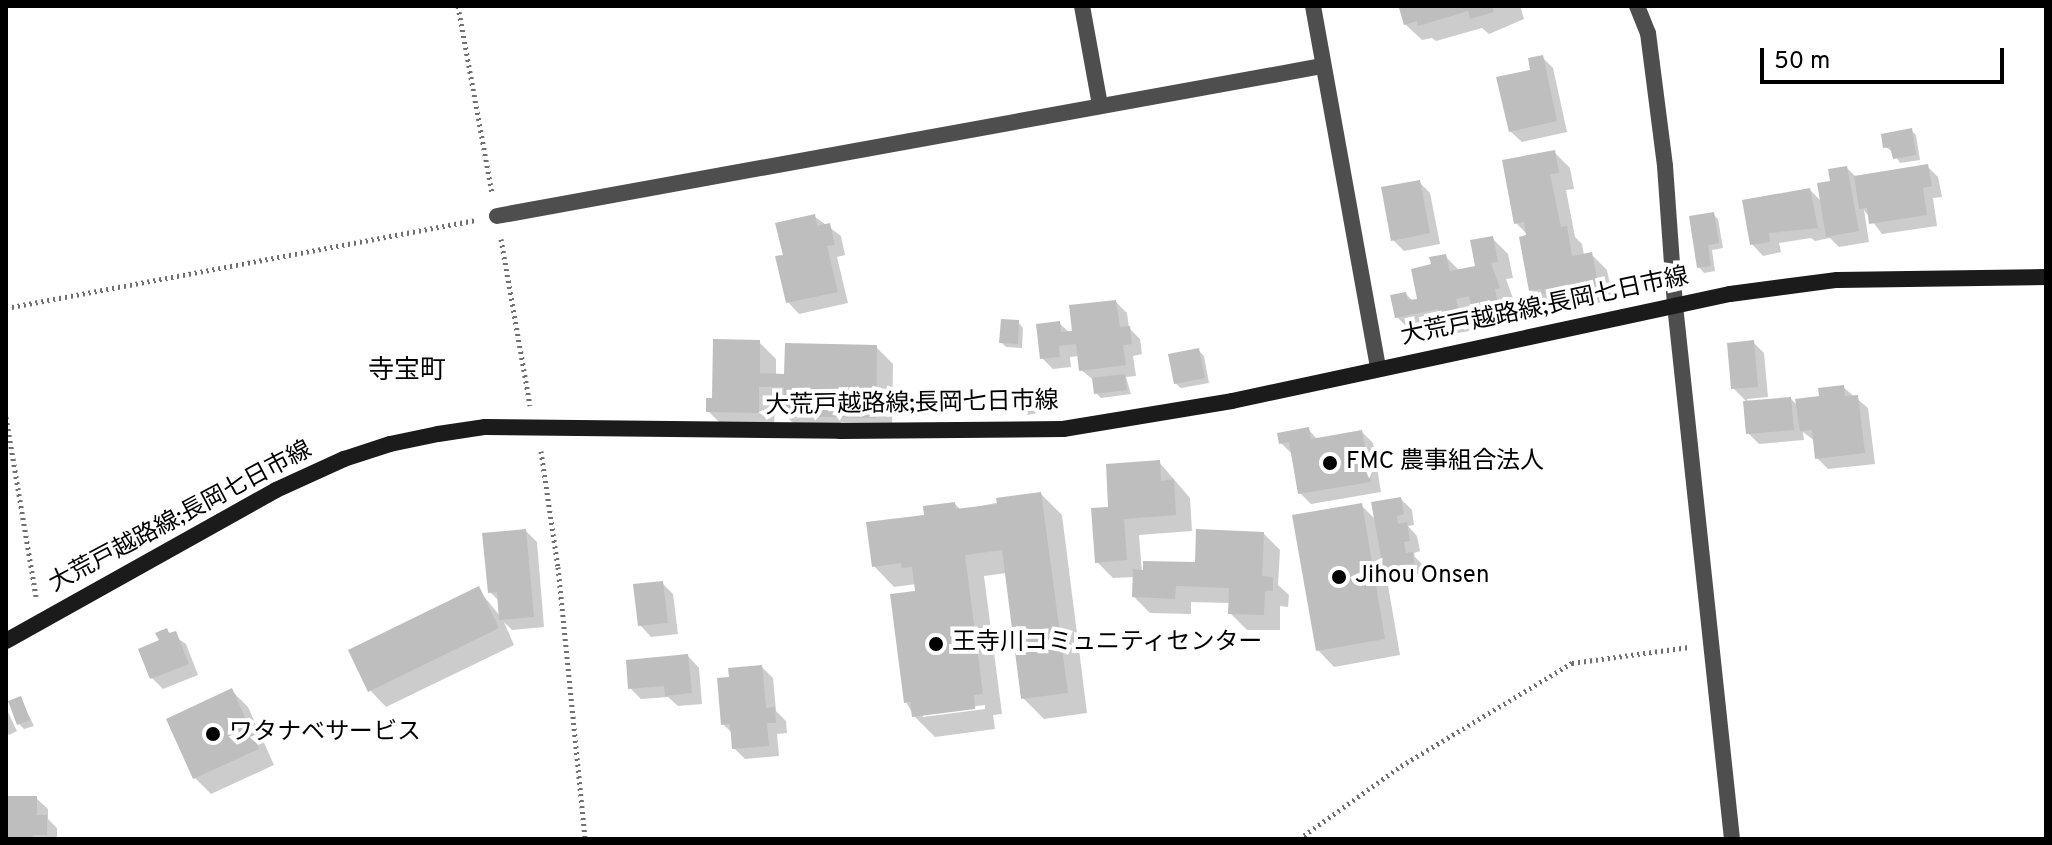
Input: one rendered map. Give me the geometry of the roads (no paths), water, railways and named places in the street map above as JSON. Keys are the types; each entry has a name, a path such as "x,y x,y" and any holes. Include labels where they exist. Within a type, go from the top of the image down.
{"main road":[{"name":"大荒戸越路線;長岡七日市線","path":"6,641 276,490 344,459 390,444 438,434 485,427 840,431 1063,429 1232,401 1675,305 1837,280 2046,277"}],"street":[{"path":"1082,6 1100,105"},
{"path":"1313,6 1378,368"},
{"path":"1637,6 1648,33 1659,122 1675,305 1732,839"},
{"path":"497,216 1322,66"}],"place":[{"name":"FMC 農事組合法人","path":"1330,463"},
{"name":"Jihou Onsen","path":"1339,577"},
{"name":"王寺川コミュニティセンター","path":"936,644"},
{"name":"ワタナベサービス","path":"213,734"}],"district":[{"name":"寺宝町","path":"407,372"}]}
